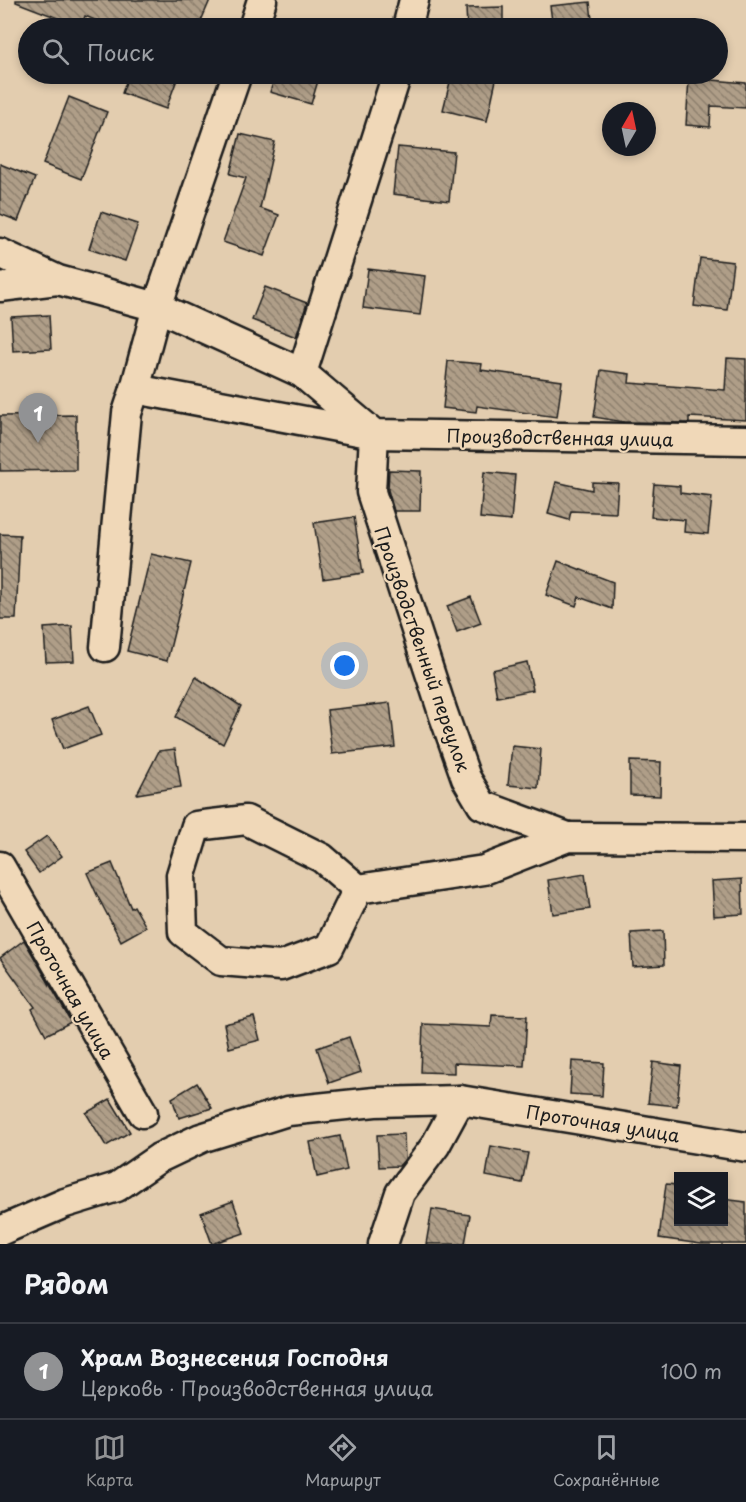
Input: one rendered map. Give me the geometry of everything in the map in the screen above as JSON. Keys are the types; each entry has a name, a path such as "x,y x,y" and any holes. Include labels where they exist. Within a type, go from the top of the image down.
{"street":[{"path":"256,18 262,0"},
{"path":"410,18 414,0"},
{"path":"105,647 127,414 157,307 234,84"},
{"path":"302,373 394,84"},
{"path":"0,253 58,280 157,307 302,373 374,434"},
{"path":"0,287 58,280"},
{"name":"Производственная улица","path":"135,389 374,434 746,440"},
{"name":"Производственный переулок","path":"374,434 371,492 442,713 466,778 482,805 568,837"},
{"path":"358,889 329,948 280,966 221,961 183,932 181,875 196,826 246,820 322,858 358,889 484,870 568,837 746,838"},
{"name":"Проточная улица","path":"0,866 143,1113"},
{"path":"383,1244 400,1193 435,1146 460,1100"},
{"name":"Проточная улица","path":"0,1231 65,1203 117,1187 159,1158 201,1138 288,1111 375,1102 460,1100 746,1147"}],"building":[{"path":"16,0 210,0 202,18 90,18 85,16 84,18 58,18 16,2"},
{"path":"590,2 592,18 552,18 550,6"},
{"path":"503,7 503,18 466,18 466,8"},
{"path":"728,81 746,83 746,108 711,106 710,127 686,125 689,84 728,84"},
{"path":"125,84 175,84 166,109 122,93"},
{"path":"273,84 317,84 311,104 270,92"},
{"path":"450,84 495,84 487,121 443,110"},
{"path":"69,97 107,112 81,179 43,164"},
{"path":"240,134 275,142 260,208 279,215 264,256 223,242 246,178 230,174"},
{"path":"398,147 454,152 449,201 393,194"},
{"path":"0,164 35,178 18,221 0,214"},
{"path":"101,212 138,224 125,261 89,249"},
{"path":"700,258 733,262 727,310 694,306"},
{"path":"368,269 425,276 420,315 363,308"},
{"path":"265,287 307,303 296,337 252,320"},
{"path":"49,315 51,349 13,351 11,317"},
{"path":"727,358 746,359 746,420 689,417 689,423 624,422 594,417 601,370 630,374 629,383 725,390"},
{"path":"448,361 482,364 481,370 562,381 557,417 477,406 476,412 443,408"},
{"path":"76,415 76,470 0,471 0,416"},
{"path":"389,470 421,471 420,511 394,511 388,490"},
{"path":"484,472 515,475 511,521 480,518"},
{"path":"556,482 592,490 592,482 618,483 616,513 571,511 569,520 548,514"},
{"path":"654,484 680,486 680,493 712,497 708,534 684,532 685,520 651,517"},
{"path":"354,517 363,573 323,579 314,523"},
{"path":"0,534 20,535 16,619 0,619"},
{"path":"151,554 191,563 167,661 127,651"},
{"path":"558,561 613,582 612,609 579,597 576,606 546,595"},
{"path":"471,597 481,623 457,632 447,606"},
{"path":"72,626 74,661 46,662 44,628"},
{"path":"527,662 533,690 497,697 492,670"},
{"path":"196,677 241,706 223,744 176,717"},
{"path":"390,703 395,747 332,754 327,710"},
{"path":"89,706 101,735 63,749 52,720"},
{"path":"512,746 541,749 538,788 508,785"},
{"path":"175,749 181,787 137,794 159,751"},
{"path":"630,761 661,762 660,796 630,795"},
{"path":"47,836 62,856 39,873 24,852"},
{"path":"112,863 131,908 134,906 146,927 121,941 87,873"},
{"path":"585,874 590,909 553,914 548,880"},
{"path":"742,879 743,914 714,916 712,881"},
{"path":"663,931 664,965 633,967 631,933"},
{"path":"24,940 71,1022 46,1035 32,1009 35,1007 0,958"},
{"path":"492,1015 527,1016 524,1066 454,1063 454,1073 421,1072 423,1024 491,1027"},
{"path":"254,1017 260,1040 229,1048 224,1024"},
{"path":"349,1037 361,1072 329,1083 317,1048"},
{"path":"572,1061 604,1063 602,1096 570,1094"},
{"path":"653,1062 681,1066 677,1106 648,1103"},
{"path":"197,1083 212,1108 179,1118 172,1098"},
{"path":"110,1099 130,1132 106,1146 86,1113"},
{"path":"404,1134 405,1159 399,1166 379,1167 377,1135"},
{"path":"340,1136 347,1170 317,1177 310,1142"},
{"path":"491,1146 528,1153 522,1183 486,1176"},
{"path":"666,1184 674,1185 674,1226 728,1226 728,1200 746,1202 746,1244 701,1244 659,1238"},
{"path":"233,1201 244,1233 212,1244 201,1213"},
{"path":"432,1209 470,1215 465,1244 426,1244"}],"place":[{"name":"Храм Вознесения Господня","path":"38,443"}]}
